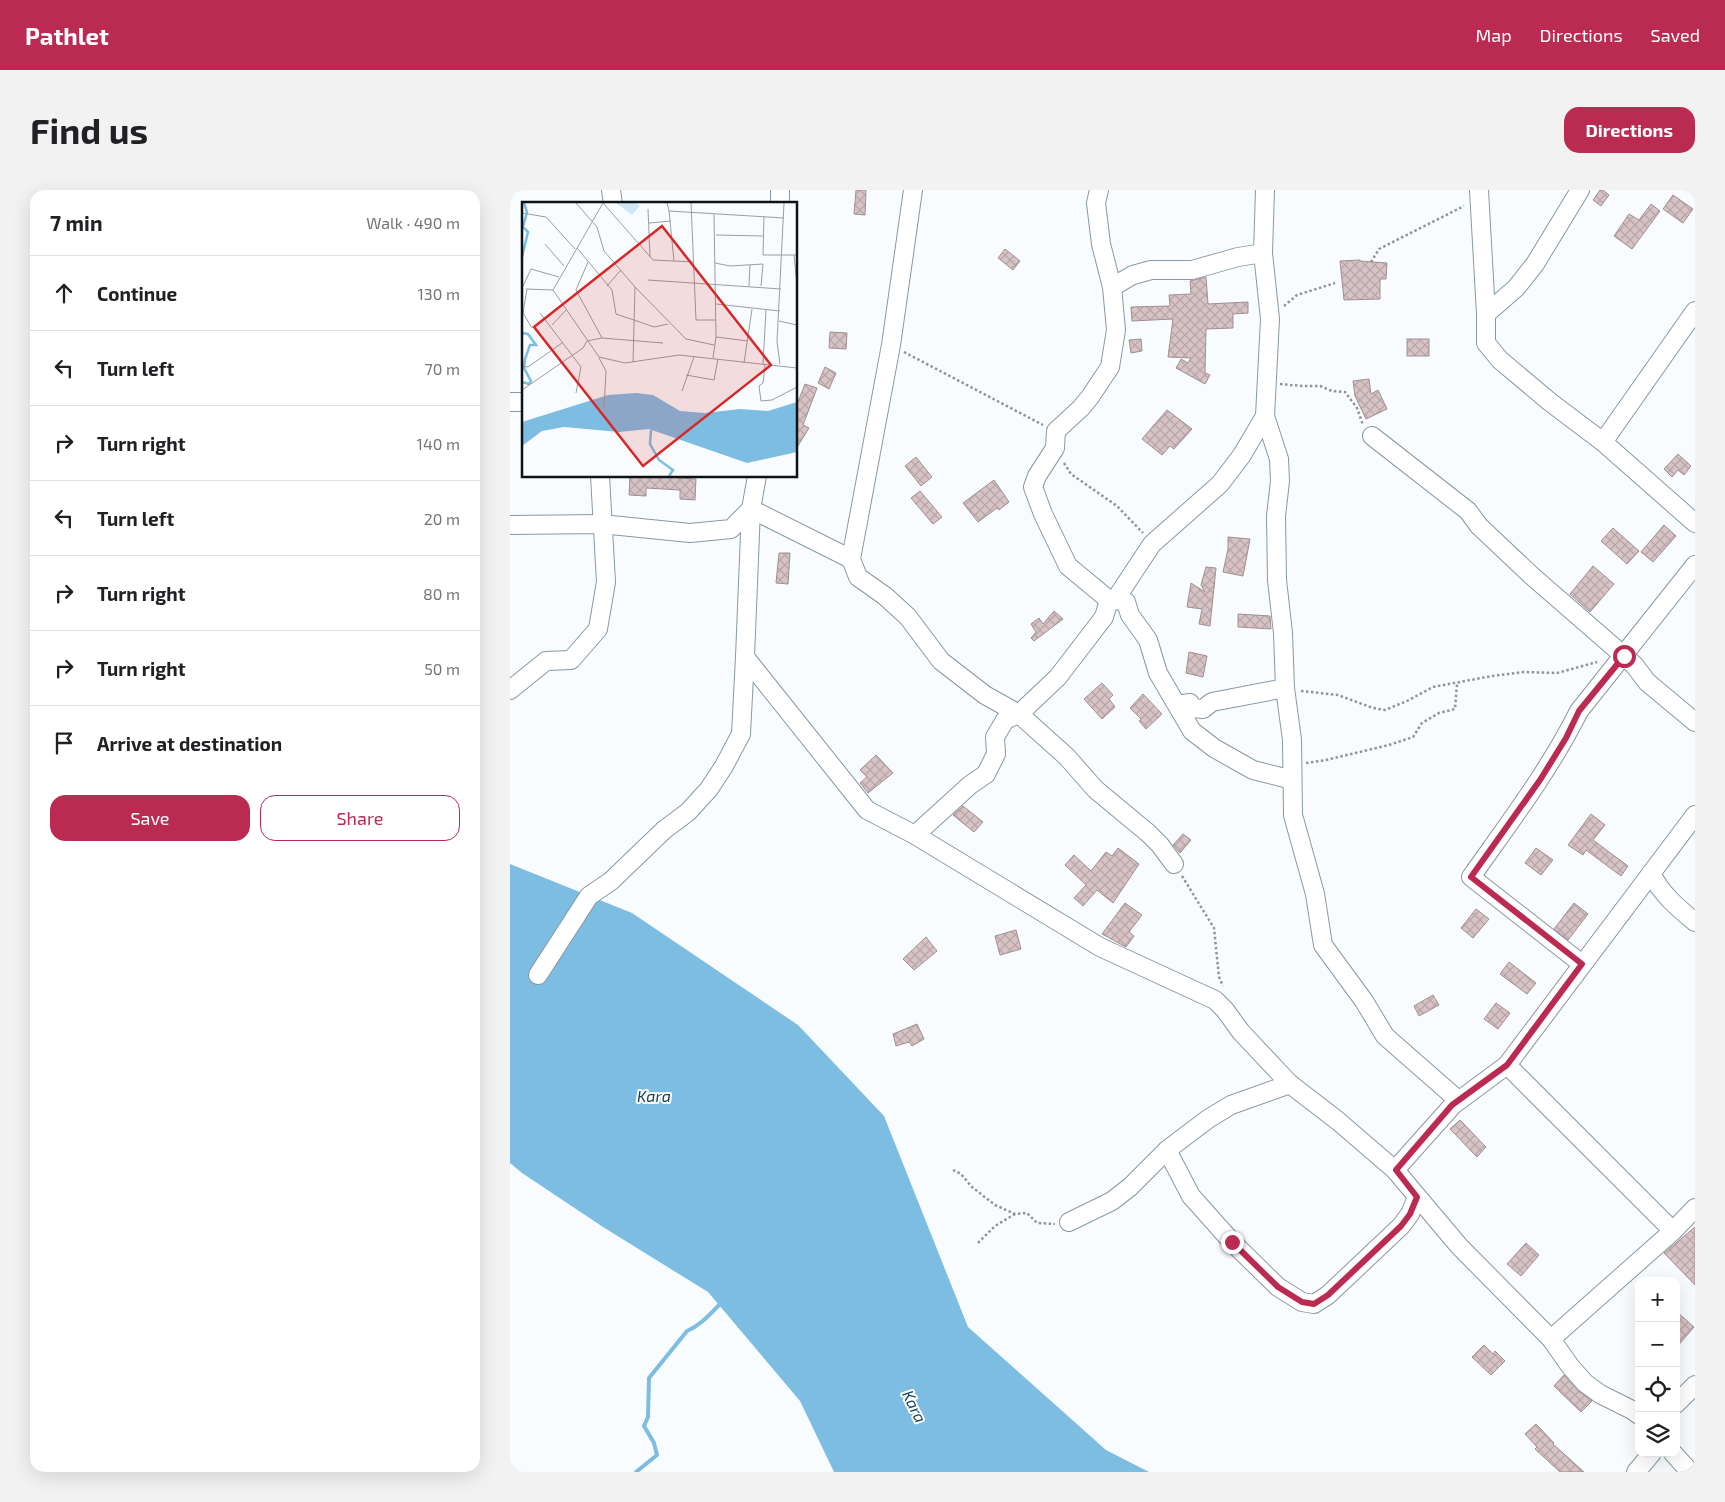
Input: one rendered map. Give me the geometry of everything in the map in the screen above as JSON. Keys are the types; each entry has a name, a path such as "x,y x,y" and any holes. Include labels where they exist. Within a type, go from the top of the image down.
{"street":[{"path":"913,190 891,345 851,559 858,577 885,596 908,617 941,661 985,695 1019,714 1067,757 1095,788 1160,845 1174,864"},
{"path":"1099,190 1096,203 1101,244 1112,286 1116,330 1110,367 1090,397 1055,439 1033,487 1043,514 1068,566 1112,600 1126,602 1130,615 1148,640 1158,673 1192,731 1214,748 1253,770 1285,778 1292,776"},
{"path":"1265,190 1263,253 1270,319 1265,416 1279,458 1280,481 1276,516 1276,580 1284,633 1284,688 1292,740 1293,815 1315,894 1323,945 1364,1001 1385,1036 1458,1100"},
{"path":"1486,314 1516,288 1535,264 1580,190"},
{"path":"1479,191 1486,343 1500,360 1550,402 1603,442 1695,523"},
{"path":"1112,286 1133,275 1151,270 1192,270 1238,257 1263,253"},
{"path":"1603,442 1695,311"},
{"path":"915,835 970,785 986,774 996,754 995,737 1005,720 1019,714 1058,677 1104,617 1112,600 1152,544 1220,484 1242,455 1265,416"},
{"path":"1372,436 1468,511 1479,526 1532,576 1635,666 1647,682 1695,722"},
{"path":"510,690 546,661 571,660 598,629 606,582 600,478"},
{"path":"538,975 589,896 610,881 664,830 688,812 709,789 741,734 751,510 757,478"},
{"path":"751,510 851,559"},
{"path":"510,525 602,524 690,532 731,529 751,510"},
{"path":"1582,964 1471,877 1540,780 1566,738 1579,711 1695,565"},
{"path":"745,657 867,810 915,835 1100,947 1215,1000 1225,1010 1240,1032 1290,1084 1338,1121 1396,1170 1459,1246 1551,1339 1585,1383 1600,1394 1635,1412"},
{"path":"1178,705 1190,703 1192,708 1203,709 1212,702 1284,688"},
{"path":"1396,1170 1458,1100 1507,1065 1695,815"},
{"path":"1651,874 1670,901 1695,922"},
{"path":"1507,1065 1672,1231"},
{"path":"1069,1222 1112,1201 1130,1187 1167,1150 1208,1119 1231,1105 1290,1084"},
{"path":"1167,1150 1191,1196 1232,1242 1278,1287 1302,1302 1314,1304 1328,1295 1366,1261 1401,1226 1410,1214 1417,1197"},
{"path":"1551,1339 1672,1231 1695,1208"},
{"path":"1680,1400 1695,1385"},
{"path":"1636,1472 1649,1457"},
{"path":"1677,1457 1690,1472"}],"path":[{"path":"1371,262 1379,249 1471,202 1479,191"},
{"path":"1270,319 1297,296 1335,283"},
{"path":"891,345 1055,439 1071,474 1117,506 1152,544"},
{"path":"1266,382 1320,386 1332,391 1345,392 1357,408 1363,425 1372,436"},
{"path":"1284,688 1338,695 1373,708 1385,710 1434,688 1492,676 1524,672 1557,673 1599,661"},
{"path":"1292,776 1301,763 1326,760 1390,745 1413,737 1422,723 1439,712 1456,709 1457,684"},
{"path":"1174,864 1214,928 1219,977 1223,986"},
{"path":"954,1170 961,1174 972,1187 995,1205 1015,1214 1027,1214 1037,1223 1069,1222"},
{"path":"978,1242 995,1226 1015,1214"}],"water":[{"name":"Kara","path":"510,864 632,913 798,1025 884,1116 968,1327 1106,1450 1149,1472 834,1472 800,1401 708,1292 603,1227 510,1163"}],"building":[{"path":"856,190 866,190 865,215 854,214"},
{"path":"1600,190 1609,195 1601,206 1593,200"},
{"path":"1673,195 1693,209 1683,223 1663,209"},
{"path":"1651,204 1660,211 1632,249 1614,236 1629,214 1639,220"},
{"path":"1005,249 1020,261 1013,270 998,258"},
{"path":"1360,260 1387,263 1386,279 1380,279 1380,299 1344,300 1340,261"},
{"path":"1206,277 1208,304 1248,302 1248,313 1233,314 1233,328 1206,329 1205,373 1210,375 1205,384 1176,368 1181,359 1188,363 1191,358 1168,357 1173,319 1132,321 1131,307 1170,306 1169,295 1191,294 1190,281"},
{"path":"830,332 847,333 846,349 829,348"},
{"path":"1141,339 1142,351 1131,353 1129,340"},
{"path":"1407,339 1429,339 1429,356 1407,356"},
{"path":"825,367 836,373 829,389 818,383"},
{"path":"1369,379 1371,394 1378,390 1387,409 1366,419 1355,396 1353,381"},
{"path":"805,384 817,388 803,425 809,428 798,446 798,402"},
{"path":"1167,410 1192,429 1174,449 1170,446 1162,455 1142,439"},
{"path":"1678,454 1691,466 1684,475 1678,470 1672,477 1664,469"},
{"path":"916,457 932,477 921,486 905,466"},
{"path":"630,478 696,479 695,500 680,499 680,490 646,488 646,496 629,495"},
{"path":"994,480 1009,502 978,522 963,503"},
{"path":"920,491 942,517 933,524 911,498"},
{"path":"1664,525 1676,536 1653,562 1641,552"},
{"path":"1613,528 1639,551 1627,564 1601,541"},
{"path":"1228,537 1250,539 1243,576 1223,572 1228,549"},
{"path":"779,553 790,553 788,584 776,583"},
{"path":"1593,566 1614,584 1590,612 1570,594"},
{"path":"1206,567 1216,568 1210,626 1199,624 1202,609 1187,607 1191,583 1205,592 1201,585"},
{"path":"1054,611 1063,619 1034,641 1031,638 1036,632 1031,624 1039,618 1043,624"},
{"path":"1238,614 1270,616 1271,629 1238,627"},
{"path":"1189,652 1207,656 1203,677 1186,673"},
{"path":"1102,683 1113,695 1109,699 1115,707 1102,719 1084,699"},
{"path":"1143,694 1162,714 1146,729 1139,721 1141,719 1130,708"},
{"path":"876,755 893,773 868,793 860,783 867,777 860,770"},
{"path":"963,806 983,822 974,832 953,815"},
{"path":"1591,814 1605,825 1593,840 1628,866 1621,876 1586,850 1583,855 1568,845"},
{"path":"1183,834 1191,840 1180,853 1173,845"},
{"path":"1118,848 1139,864 1113,903 1097,890 1083,906 1074,898 1086,885 1065,865 1074,855 1091,871 1106,852 1112,856"},
{"path":"1536,848 1553,860 1541,875 1525,863"},
{"path":"1125,903 1142,915 1129,932 1134,936 1126,947 1102,934"},
{"path":"1574,903 1588,914 1568,940 1554,929"},
{"path":"1476,909 1489,919 1473,938 1461,928"},
{"path":"1016,930 1021,949 1000,955 995,936"},
{"path":"926,937 937,951 914,970 903,959"},
{"path":"1509,962 1536,983 1527,994 1500,974"},
{"path":"1433,995 1439,1005 1419,1016 1414,1006"},
{"path":"1496,1003 1510,1013 1498,1029 1484,1019"},
{"path":"917,1024 924,1039 912,1046 909,1042 896,1046 893,1034"},
{"path":"1460,1120 1486,1147 1477,1157 1450,1129"},
{"path":"1695,1227 1695,1285 1664,1253"},
{"path":"1526,1243 1539,1255 1521,1276 1507,1264"},
{"path":"1680,1315 1694,1327 1680,1343"},
{"path":"1484,1345 1493,1354 1495,1351 1505,1361 1491,1375 1472,1357"},
{"path":"1564,1375 1577,1390 1592,1401 1581,1412 1554,1386"},
{"path":"1536,1424 1553,1444 1584,1472 1560,1472 1535,1449 1537,1447 1525,1434"}],"waterway":[{"path":"636,1472 657,1455 654,1443 644,1426 648,1417 649,1378 687,1331 710,1315 721,1303"}],"route":[{"path":"1232,1242 1278,1287 1302,1302 1314,1304 1328,1295 1366,1261 1401,1226 1410,1214 1417,1197 1396,1170 1452,1105 1507,1065 1582,964 1471,877 1540,780 1566,738 1579,711 1624,656"}]}
